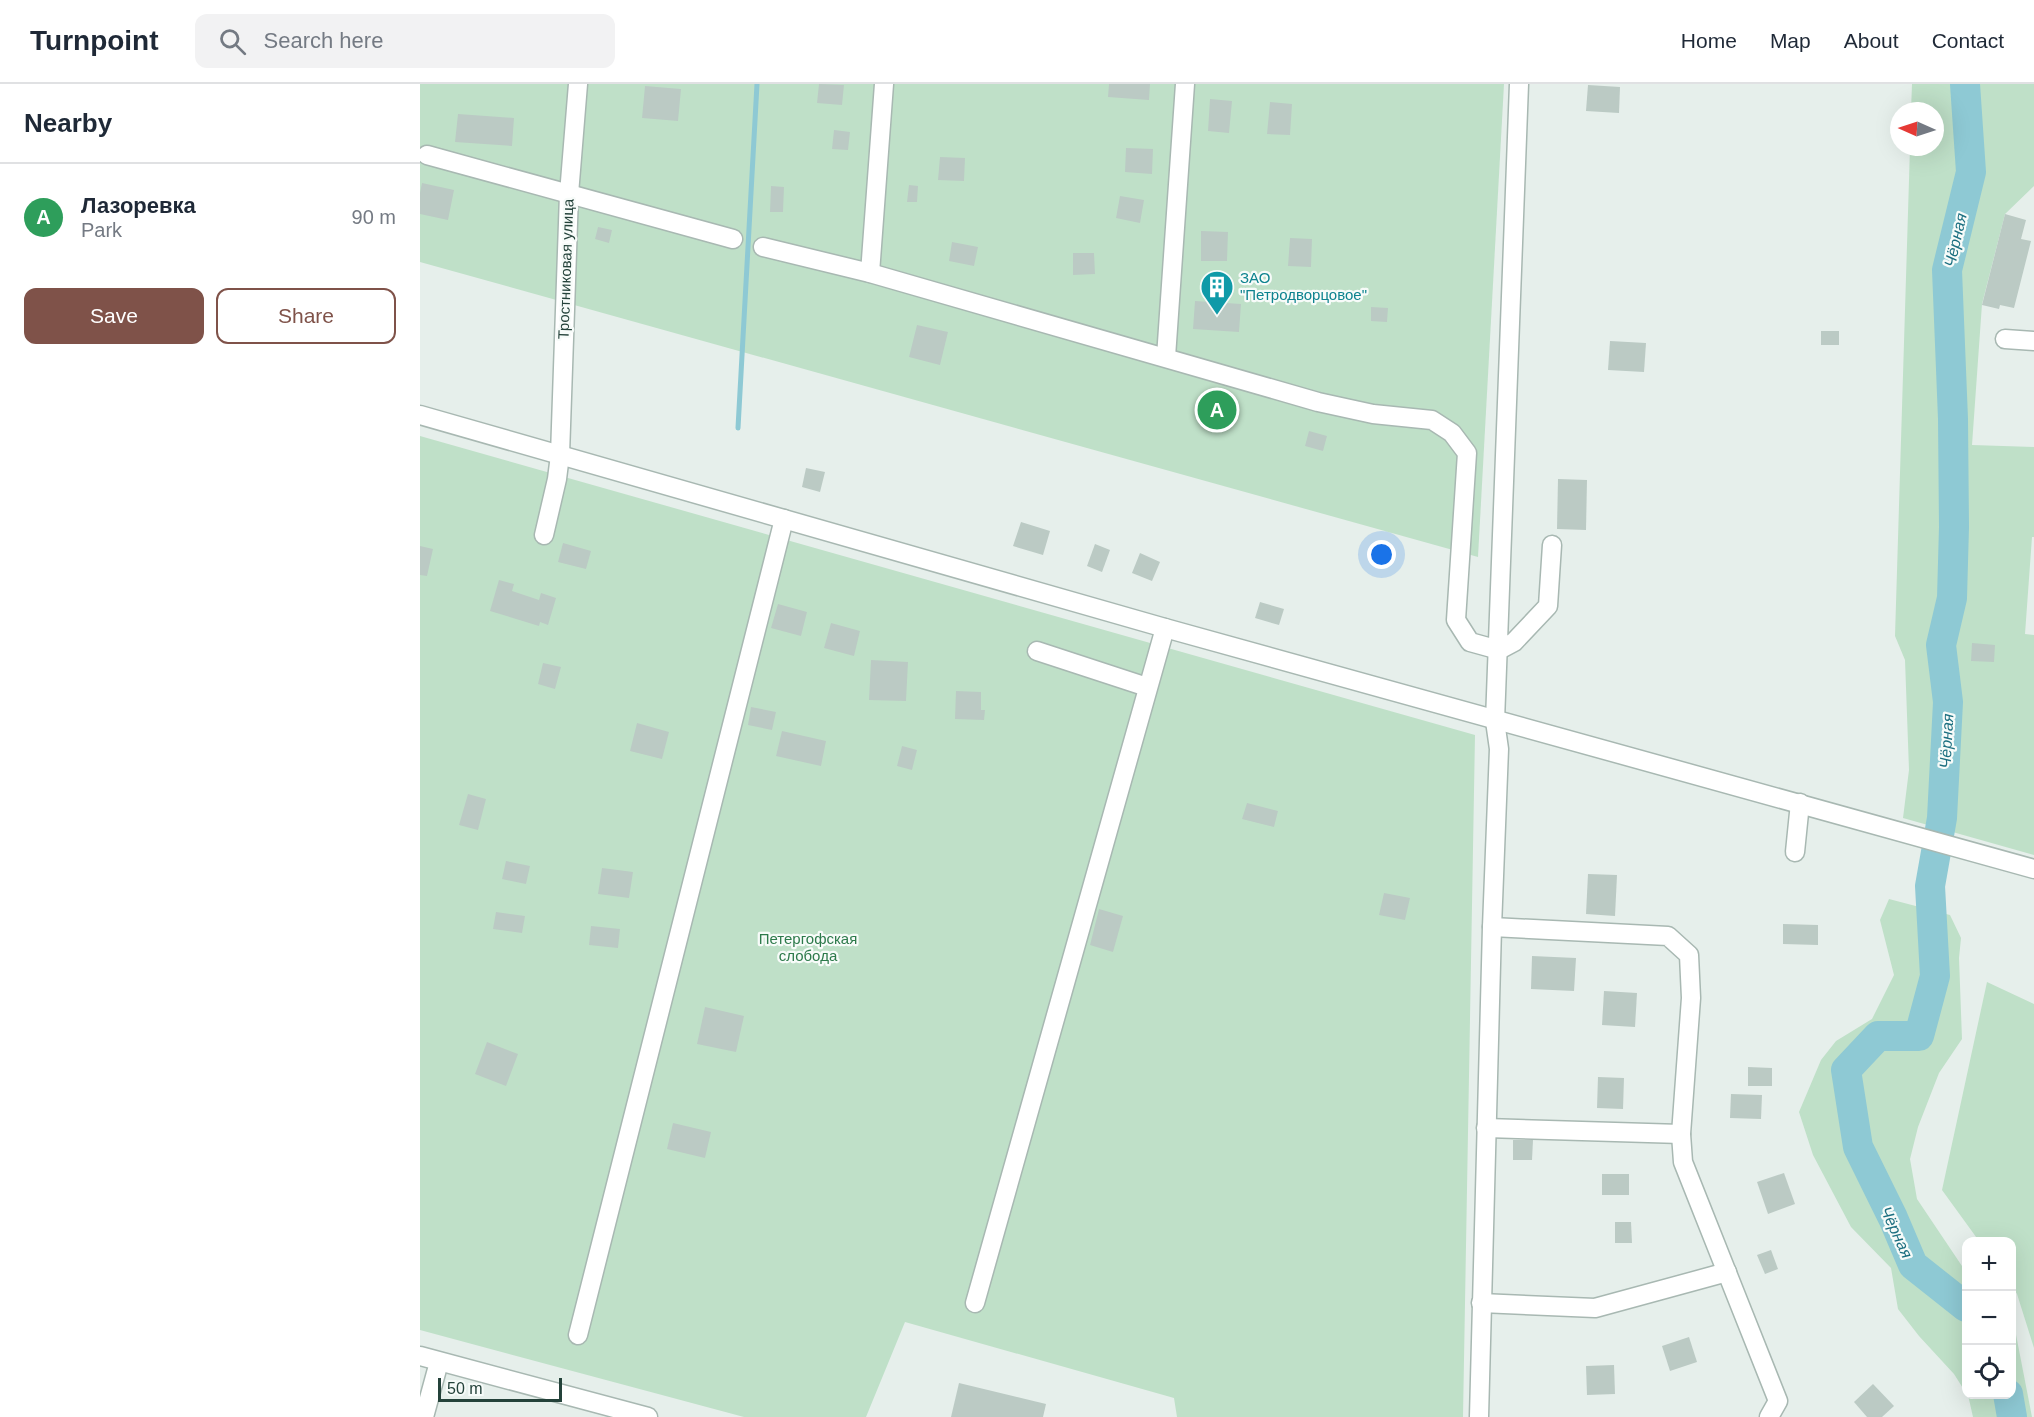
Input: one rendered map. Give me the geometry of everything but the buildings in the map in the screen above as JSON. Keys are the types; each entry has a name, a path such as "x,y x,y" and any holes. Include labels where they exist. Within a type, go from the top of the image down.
{"street":[{"name":"Тростниковая улица","path":"544,535 557,479 560,454 568,194 578,84"},
{"path":"870,273 884,84"},
{"path":"1166,357 1185,84"},
{"path":"1479,1417 1499,748 1496,721 1498,650 1519,84"},
{"path":"427,155 733,239"},
{"path":"762,247 870,273 1318,402 1373,414 1432,420 1452,433 1467,453 1456,620 1470,642 1498,650 1514,642 1548,606 1552,545"},
{"path":"2005,339 2034,341"},
{"path":"420,415 1165,628 2034,869"},
{"path":"578,1335 784,519"},
{"path":"975,1303 1165,628"},
{"path":"1038,651 1147,687"},
{"path":"1795,852 1800,803"},
{"path":"1492,927 1668,936 1689,955 1691,998 1681,1134 1683,1162 1778,1401 1769,1417"},
{"path":"1486,1128 1681,1134"},
{"path":"1481,1303 1595,1308 1727,1272"},
{"path":"420,1356 648,1417"},
{"path":"424,1417 439,1362"}],"green space":[{"path":"420,84 1504,84 1478,557 420,262"},
{"path":"1912,84 2034,84 2034,186 2005,214 1982,304 1972,445 2034,447 2034,537 2032,537 2025,634 2034,635 2034,855 1903,818 1909,770 1905,660 1895,636 1910,156 1944,156 1944,102 1911,102"},
{"name":"Петергофская слобода","path":"420,436 1475,735 1463,1417 1177,1417 1174,1398 905,1322 866,1417 744,1417 420,1330"},
{"path":"1889,899 1950,915 1961,938 1959,958 1962,1039 1939,1073 1918,1127 1910,1159 1917,1199 1962,1266 1962,1387 1954,1374 1898,1309 1891,1268 1851,1227 1813,1155 1799,1112 1821,1060 1836,1041 1872,1019 1894,975 1880,920"},
{"path":"1987,982 2034,1004 2034,1348 2016,1292 2016,1237 1976,1237 1942,1190"},
{"path":"2016,1335 2032,1417 1973,1417 1969,1399 2016,1399"}],"waterway":[{"path":"738,428 757,84"},
{"name":"Чёрная","path":"1962,1304 1913,1265 1858,1147 1846,1070 1878,1036 1919,1036 1935,976 1930,886 1942,818 1948,702 1941,645 1952,598 1954,527 1953,419 1947,270 1971,172 1965,84"},
{"name":"Чёрная","path":"2009,1399 2012,1417"}],"place":[{"name":"ЗАО \"Петродворцовое\"","path":"1217,316"},
{"name":"Лазоревка","path":"1217,410"}]}
